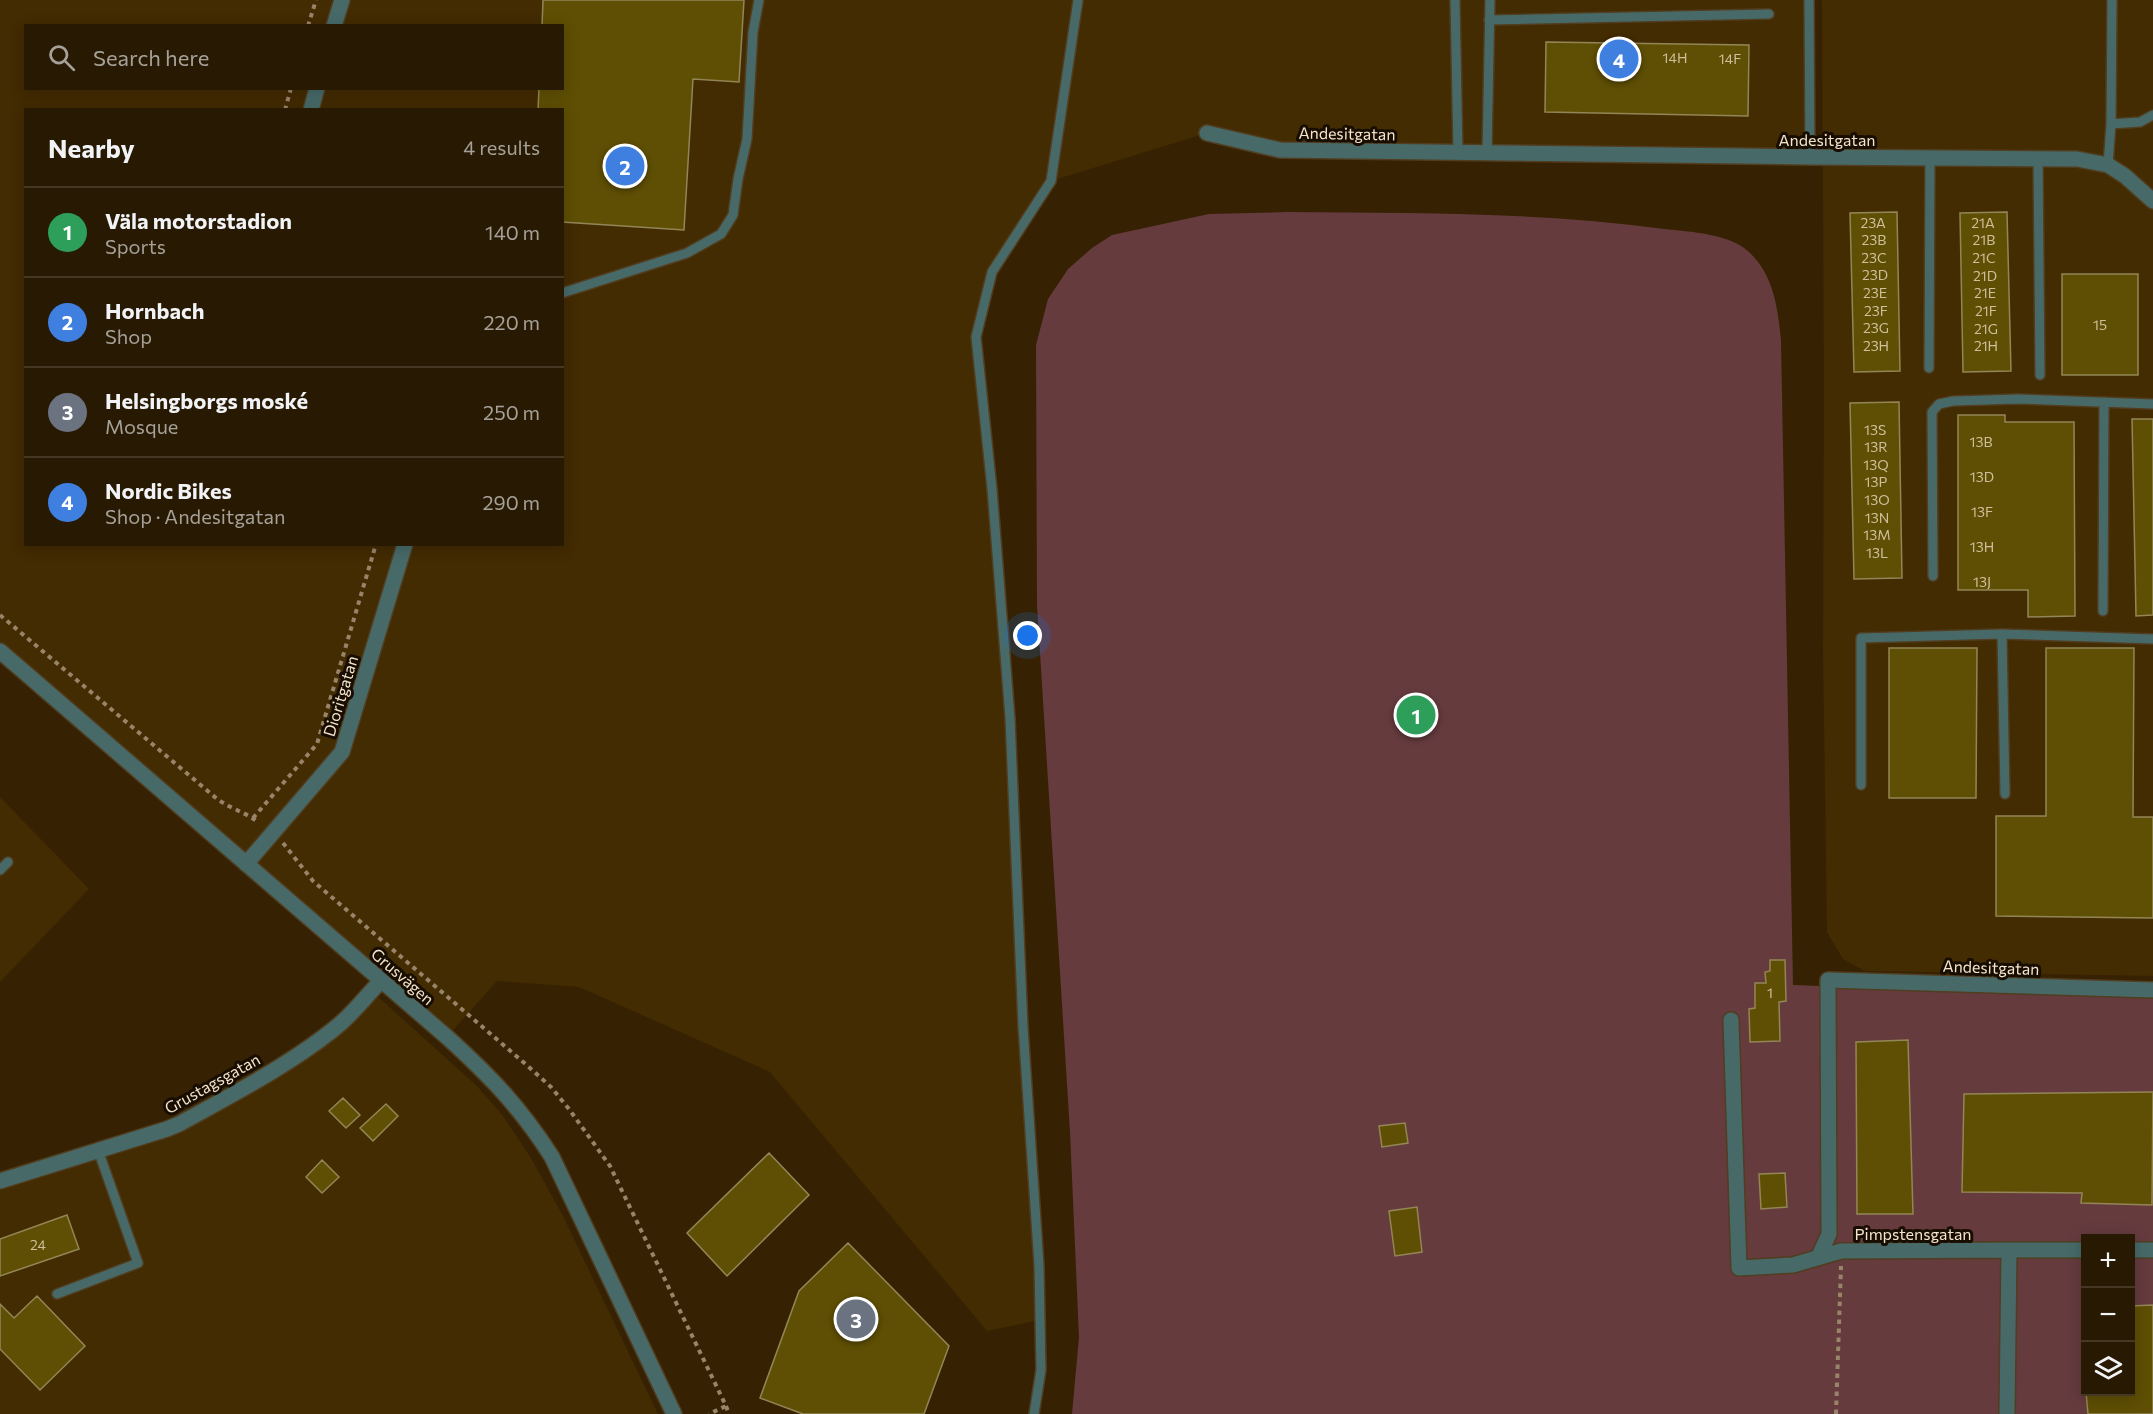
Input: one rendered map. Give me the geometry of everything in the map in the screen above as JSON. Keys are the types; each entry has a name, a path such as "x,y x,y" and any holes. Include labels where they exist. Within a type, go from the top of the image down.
{"street":[{"path":"335,24 342,0"},
{"path":"312,108 316,90"},
{"name":"Andesitgatan","path":"1207,133 1280,150 2077,159 2108,165 2125,176 2153,201"},
{"name":"Dioritgatan","path":"246,864 342,752 404,546"},
{"name":"Grusvägen","path":"0,651 488,1073 511,1099 552,1157 674,1414"},
{"name":"Andesitgatan","path":"1818,1258 1829,1234 1828,980 2153,990"},
{"name":"Grustagsgatan","path":"0,1181 167,1129 250,1084 339,1025 381,981"},
{"name":"Pimpstensgatan","path":"1731,1020 1739,1268 1793,1265 1841,1251 2081,1250"},
{"path":"2135,1250 2153,1250"},
{"path":"2007,1414 2009,1251"}],"lane":[{"path":"564,292 687,253 721,234 733,215 747,140 753,32 759,0"},
{"path":"1034,1414 1041,1370 1039,1266 1023,1027 1010,718 992,489 976,337 992,272 1051,181 1078,0"},
{"path":"1455,0 1458,153"},
{"path":"1487,153 1490,0"},
{"path":"1809,0 1810,157"},
{"path":"2108,165 2111,124 2112,0"},
{"path":"1489,20 1769,14"},
{"path":"2111,124 2140,122 2153,115"},
{"path":"1929,368 1930,157"},
{"path":"2038,158 2040,375"},
{"path":"1933,576 1932,412 1939,404 1953,400 2018,399 2153,404"},
{"path":"2103,610 2104,402"},
{"path":"1861,785 1861,638 2002,634 2153,639"},
{"path":"2002,634 2005,794"},
{"path":"0,870 8,862"},
{"path":"57,1294 138,1263 98,1150"}],"path":[{"path":"309,24 316,0"},
{"path":"286,108 290,90"},
{"path":"253,818 317,744 375,546"},
{"path":"1836,1414 1841,1251"},
{"path":"726,1406 729,1414"}],"shaded area":[{"path":"0,0 1809,0 1810,157 1280,150 1207,133 1051,181 992,272 976,337 1010,718 1040,1320 987,1331 770,1072 579,987 497,981 447,1037 0,651"},
{"path":"1822,0 2153,0 2153,976 1865,971 1843,959 1827,932 1823,651"},
{"path":"1287,212 1523,216 1617,223 1721,237 1742,246 1758,262 1770,283 1781,341 1793,985 2153,998 2153,1414 1072,1414 1079,1337 1070,1132 1037,605 1036,345 1048,299 1068,269 1092,248 1112,235 1209,214"},
{"path":"0,797 89,889 0,982"},
{"path":"376,995 477,1086 503,1116 531,1158 562,1214 658,1414 0,1414 0,1189 172,1135 254,1090"}],"building":[{"path":"543,0 744,0 739,82 693,79 684,230 564,222 564,108 538,108 539,90 564,90 564,24 542,24"},
{"path":"1546,42 1749,45 1748,116 1545,112"},
{"path":"1897,212 1900,371 1854,372 1850,213"},
{"path":"2007,212 2011,371 1963,372 1960,213"},
{"path":"2062,274 2138,274 2138,375 2062,375"},
{"path":"1899,402 1902,578 1854,579 1850,403"},
{"path":"1958,415 2005,415 2005,422 2074,422 2075,616 2028,617 2028,590 1958,590"},
{"path":"2132,419 2153,419 2153,615 2136,616"},
{"path":"1889,648 1977,648 1976,798 1889,798"},
{"path":"2046,648 2134,648 2133,817 2153,817 2153,918 1996,916 1996,816 2046,816"},
{"path":"1770,960 1785,960 1786,1001 1779,1002 1780,1041 1750,1042 1749,1009 1755,1008 1755,983 1766,983 1765,972 1770,971"},
{"path":"1908,1040 1913,1214 1857,1214 1856,1042"},
{"path":"2153,1092 2152,1205 2081,1203 2082,1193 1962,1192 1964,1094"},
{"path":"343,1098 360,1115 346,1128 329,1111"},
{"path":"386,1104 398,1116 373,1141 360,1128"},
{"path":"1405,1123 1408,1143 1382,1147 1379,1126"},
{"path":"769,1153 809,1195 727,1276 687,1233"},
{"path":"322,1160 339,1177 322,1193 306,1177"},
{"path":"1785,1173 1787,1207 1761,1209 1759,1174"},
{"path":"1417,1207 1422,1252 1395,1256 1389,1211"},
{"path":"67,1215 79,1249 0,1276 0,1239"},
{"path":"848,1243 949,1346 924,1414 803,1414 760,1398 799,1291"},
{"path":"37,1296 85,1346 40,1390 0,1349 0,1304 14,1318"},
{"path":"2153,1305 2153,1414 2088,1414 2086,1396 2135,1396 2135,1306"}],"place":[{"name":"Nordic Bikes","path":"1619,59"},
{"name":"Hornbach","path":"625,166"},
{"name":"Väla motorstadion","path":"1416,715"},
{"name":"Helsingborgs moské","path":"856,1319"}]}
